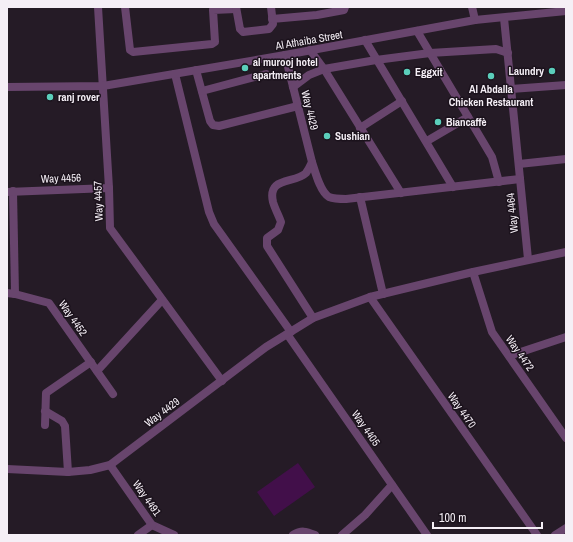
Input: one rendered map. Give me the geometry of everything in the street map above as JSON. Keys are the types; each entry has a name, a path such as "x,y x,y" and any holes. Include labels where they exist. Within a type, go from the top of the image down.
{"street":[{"name":"Way 4457","path":"98,7 110,228 222,381"},
{"path":"125,7 130,50 133,52 212,44 215,42 213,9 236,8 241,31 269,29 272,24 271,7"},
{"path":"272,20 317,11 344,10 345,7"},
{"path":"472,7 475,20"},
{"name":"Al Athaiba Street","path":"7,87 103,86 285,55 475,20 566,11"},
{"name":"Way 4464","path":"504,18 528,259"},
{"path":"417,31 492,157 499,182"},
{"path":"365,40 427,141 453,187"},
{"path":"293,87 309,75 324,69 376,60 430,53 496,49 508,53"},
{"path":"310,50 324,69 401,193"},
{"name":"Way 4429","path":"285,55 312,162 323,192 334,198 346,199 360,197"},
{"path":"196,70 210,121 213,125 219,126 298,106"},
{"name":"Way 4405","path":"175,74 209,212 214,224 427,535"},
{"path":"202,91 266,74"},
{"path":"511,89 566,85"},
{"path":"360,128 402,101"},
{"path":"427,141 468,117"},
{"path":"519,164 566,159"},
{"path":"312,162 310,168 303,176 282,182 275,186 272,191 273,201 281,222 278,230 267,238 267,246 313,318"},
{"path":"383,294 360,197 520,179"},
{"name":"Way 4456","path":"11,293 10,191 109,188"},
{"name":"Way 4429","path":"7,469 68,472 90,470 110,465 266,347 313,318 383,294 528,259 566,252"},
{"name":"Way 4472","path":"473,272 492,332 563,426 566,438"},
{"name":"Way 4452","path":"11,293 49,303 113,394"},
{"name":"Way 4470","path":"370,298 537,535"},
{"path":"97,371 162,300"},
{"path":"509,356 566,337"},
{"path":"45,425 46,393 91,362"},
{"path":"45,411 62,421 65,426 68,472"},
{"name":"Way 4491","path":"110,465 152,525 174,535"},
{"path":"342,535 365,515 392,485"},
{"path":"138,535 152,525"},
{"path":"555,535 566,528"},
{"path":"293,535 300,531 315,535"}],"shaded area":[{"path":"298,463 315,487 274,516 257,492"}],"place":[{"name":"al murooj hotel apartments","path":"245,68"},
{"name":"Laundry","path":"552,71"},
{"name":"Eggxit","path":"407,72"},
{"name":"Al Abdalla Chicken Restaurant","path":"491,76"},
{"name":"ranj rover","path":"50,97"},
{"name":"Biancaffè","path":"438,122"},
{"name":"Sushian","path":"327,136"}]}
